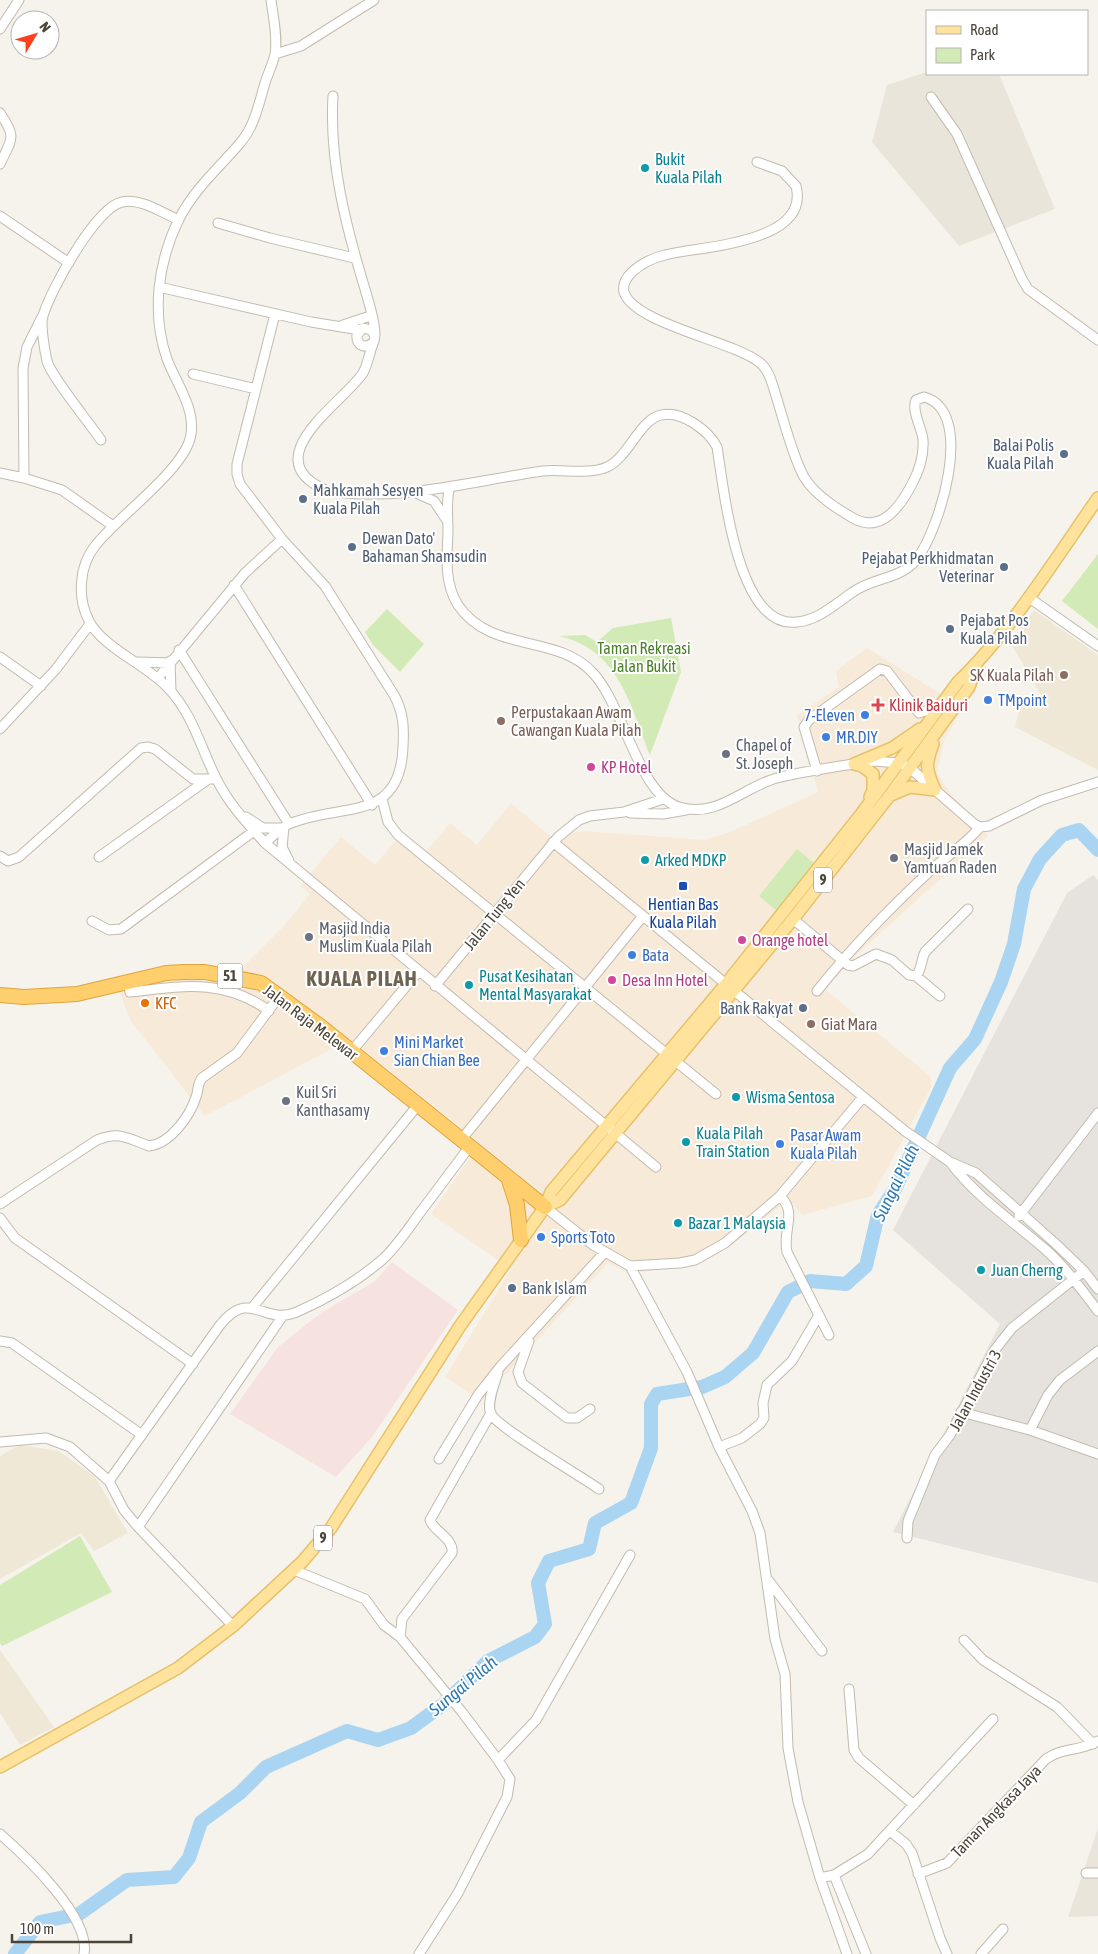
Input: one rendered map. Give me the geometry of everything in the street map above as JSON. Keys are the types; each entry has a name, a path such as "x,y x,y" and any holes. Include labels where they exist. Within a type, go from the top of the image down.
{"highway":[{"name":"Jalan Raja Melewar","path":"0,995 24,997 68,995 166,973 205,972 240,977 261,983 280,995 545,1207"},
{"path":"508,1177 516,1200 521,1240"}],"main road":[{"name":"9","path":"730,987 862,813 958,682 977,664 1098,498"},
{"name":"9","path":"0,1767 157,1682 195,1656 233,1626 294,1570 331,1528 460,1326 545,1207 551,1192 610,1130 730,987 793,919 938,731 969,686 977,664"},
{"path":"854,764 892,748 930,722"},
{"path":"890,795 910,788 935,790 927,771 927,761 938,731"},
{"path":"854,764 868,770 874,781 873,790 862,813"}],"street":[{"path":"0,30 19,0"},
{"path":"271,0 275,54 258,108 248,132 196,190 179,220 166,256 160,287 158,324 167,359 189,410 191,434 186,450 165,476 113,526 94,548 85,563 82,593 84,610 90,624 113,645 158,678 171,691 191,722 212,780 265,843 298,873 656,1167"},
{"path":"275,54 301,46 374,0"},
{"path":"333,96 332,132 338,178 354,258 369,304 374,339 367,345 363,372 308,432 299,454 302,470 312,482 328,491 415,493 452,489 542,471 606,467 625,452 648,422 662,415 670,415 687,420 707,432 717,447 734,542 749,588 762,608 772,617 784,622 796,623 815,618 864,585 903,571 916,560 928,539 948,476 951,456 948,421 935,403 924,397 916,400 914,404 923,440 919,467 905,496 886,519 876,524 864,523 837,508 817,493 804,476 771,380 763,365 730,347 644,312 628,300 624,292 625,280 644,263 676,252 749,239 779,228 797,202 796,186 782,171 757,162"},
{"path":"932,97 957,134 1028,289 1098,340"},
{"path":"0,114 11,130 12,136 0,164"},
{"path":"24,478 23,368 26,347 69,263 93,224 108,209 121,202 137,202 179,220"},
{"path":"0,216 69,263"},
{"path":"218,223 270,238 354,258"},
{"path":"160,287 360,332 371,330 374,334"},
{"path":"367,345 358,343 360,332 367,317 369,304"},
{"path":"227,799 255,823 268,829 285,827 334,812 372,805 389,794 401,770 404,724 400,706 325,586 282,539 245,492 237,474 275,314"},
{"path":"42,317 48,363 101,440"},
{"path":"333,326 351,324 367,317"},
{"path":"193,374 256,388"},
{"path":"0,474 24,478 62,490 113,526"},
{"path":"434,502 452,489"},
{"path":"452,489 447,522 448,578 457,603 478,627 498,635 567,655 585,665 606,689 648,781 663,799 679,807 706,810 714,808 771,780 874,761 899,763 910,768 974,824 980,827 989,826 1042,800 1098,782"},
{"path":"415,493 434,502 447,522"},
{"path":"158,678 234,585 260,557 282,539"},
{"path":"234,585 372,805"},
{"path":"1028,596 1098,646"},
{"path":"0,728 41,686 90,624"},
{"path":"180,650 285,827 282,847 298,873"},
{"path":"0,657 41,686"},
{"path":"137,662 170,662"},
{"path":"170,662 171,691"},
{"path":"817,771 804,727 809,720 880,669 887,671 919,713 941,706"},
{"path":"0,856 8,860 19,857 141,748 148,746 155,749 193,779 212,780"},
{"path":"99,857 212,780"},
{"path":"382,799 388,822 398,835 716,1094"},
{"path":"624,812 663,799"},
{"path":"624,812 662,814 689,809"},
{"name":"Jalan Tung Yen","path":"435,986 553,842 579,820 590,816 624,812"},
{"path":"265,843 285,827"},
{"path":"817,991 842,960 926,875 972,837 980,827"},
{"path":"92,921 109,930 122,929 254,831"},
{"path":"553,842 905,1131 950,1162 964,1180 1048,1252 1098,1311"},
{"path":"916,976 920,970 921,960 925,952 968,909"},
{"path":"138,1527 282,1316 315,1303 356,1279 384,1258 526,1060 644,916"},
{"path":"793,919 848,965 853,966 876,954 892,960 909,975 916,976 940,996"},
{"path":"352,1052 418,972"},
{"path":"128,983 130,992 178,986 207,987 234,991 252,998 269,1011"},
{"path":"0,1204 97,1140 109,1135 127,1137 149,1146 168,1139 177,1130 196,1097 198,1083 202,1078 237,1053 280,995"},
{"path":"545,1207 604,1253 630,1266 680,1263 694,1260 725,1243 780,1196 863,1097"},
{"path":"252,1308 418,1105"},
{"path":"1014,1223 1098,1113"},
{"path":"950,1162 976,1173 1084,1271 1098,1289"},
{"path":"780,1196 788,1203 790,1211 785,1238 787,1252 829,1335"},
{"path":"0,1218 15,1238 193,1364"},
{"path":"439,1458 478,1395 500,1367 604,1253"},
{"path":"630,1266 687,1372 719,1446 752,1511 762,1544 775,1639 785,1674 788,1748 792,1773 805,1830 847,1954"},
{"name":"Jalan Industri 3","path":"907,1538 908,1521 935,1454 950,1435 994,1351 1012,1328 1084,1271"},
{"path":"109,1481 233,1311 239,1308 252,1308 282,1316"},
{"path":"719,1446 742,1438 760,1424 764,1418 763,1403 766,1385 792,1361 819,1315"},
{"path":"538,1326 525,1348 519,1366 518,1376 522,1383 567,1418 577,1418 590,1409"},
{"path":"0,1341 12,1343 142,1435"},
{"path":"1030,1430 1048,1395 1060,1380 1098,1351"},
{"path":"400,1637 402,1619 452,1553 450,1543 433,1526 430,1520 491,1413 500,1367"},
{"path":"962,1412 1030,1430 1098,1454"},
{"path":"491,1413 526,1441 599,1489"},
{"path":"0,1442 35,1437 58,1440 78,1452 109,1481 124,1510 138,1527 188,1582 233,1626"},
{"path":"498,1760 536,1720 630,1555"},
{"path":"294,1570 364,1599 384,1625 400,1637 462,1712 510,1779 507,1798 458,1894 419,1954"},
{"path":"768,1578 822,1651"},
{"path":"964,1640 983,1660 1057,1707 1095,1742"},
{"path":"849,1689 854,1750 859,1758 914,1805"},
{"path":"820,1878 834,1875 868,1854 992,1719"},
{"name":"Taman Angkasa Jaya","path":"918,1874 947,1863 1046,1759 1058,1751 1078,1750 1095,1742"},
{"path":"890,1831 906,1844 912,1853 947,1954"},
{"path":"0,1834 52,1884 79,1929 85,1946 84,1954"},
{"path":"1086,1873 1098,1873"},
{"path":"834,1875 866,1954"},
{"path":"981,1954 1003,1929"}],"shaded area":[{"path":"926,72 926,75 999,75 1055,209 959,246 872,142 887,85"},
{"name":"SK Kuala Pilah","path":"1034,610 1098,655 1098,770 1015,727 1020,706 1041,695 1010,642"},
{"path":"867,648 939,693 961,711 944,741 937,772 947,789 988,836 854,957 826,990 931,1077 931,1088 872,1196 802,1215 789,1199 734,1243 696,1266 627,1273 608,1263 481,1401 445,1377 511,1269 431,1214 480,1143 350,1039 205,1116 131,1021 119,992 163,982 191,979 228,982 283,927 310,894 300,886 341,837 375,865 402,833 426,852 450,823 477,845 511,803 550,836 584,831 705,840 730,832 818,792 797,715 839,687 836,671"},
{"path":"1093,875 1098,880 1098,1583 893,1532 1000,1324 893,1230 1067,893"},
{"path":"392,1262 458,1310 372,1437 336,1477 230,1414 278,1347 322,1312 374,1282"},
{"path":"20,1445 59,1451 95,1477 128,1533 94,1551 81,1533 0,1579 0,1456"},
{"path":"0,1650 54,1727 20,1745 0,1713"},
{"path":"1098,1828 1098,1916 1068,1917"}],"green space":[{"path":"1098,554 1098,629 1062,601"},
{"path":"387,609 424,644 400,672 373,645 365,632"},
{"name":"Taman Rekreasi Jalan Bukit","path":"671,618 681,672 650,755 628,699 620,682 609,666 596,653 579,643 559,636 585,635 597,642 613,628"},
{"path":"797,849 815,864 777,911 759,896"},
{"path":"80,1536 112,1592 2,1646 0,1643 0,1585"}],"waterway":[{"name":"Sungai Pilah","path":"15,1954 40,1922 79,1914 127,1880 174,1877 189,1858 201,1822 240,1793 266,1767 347,1731 378,1740 411,1728 445,1703 488,1661 535,1637 545,1624 538,1583 549,1561 589,1549 595,1523 631,1503 651,1448 651,1404 657,1394 702,1387 725,1377 753,1353 788,1292 810,1281 846,1284 866,1266 878,1215 895,1189 950,1068 975,1039 1001,982 1014,944 1024,889 1040,859 1062,835 1079,830 1098,850"}],"place":[{"name":"Bukit Kuala Pilah","path":"645,168"},
{"name":"Balai Polis Kuala Pilah","path":"1064,454"},
{"name":"Mahkamah Sesyen Kuala Pilah","path":"303,499"},
{"name":"Dewan Dato' Bahaman Shamsudin","path":"352,547"},
{"name":"Pejabat Perkhidmatan Veterinar","path":"1004,567"},
{"name":"Pejabat Pos Kuala Pilah","path":"950,629"},
{"name":"SK Kuala Pilah","path":"1064,675"},
{"name":"TMpoint","path":"988,700"},
{"name":"Klinik Baiduri","path":"878,705"},
{"name":"7-Eleven","path":"865,715"},
{"name":"Perpustakaan Awam Cawangan Kuala Pilah","path":"501,721"},
{"name":"MR.DIY","path":"826,737"},
{"name":"Chapel of St. Joseph","path":"726,754"},
{"name":"KP Hotel","path":"591,767"},
{"name":"Masjid Jamek Yamtuan Raden","path":"894,858"},
{"name":"Arked MDKP","path":"645,860"},
{"name":"Hentian Bas Kuala Pilah","path":"683,886"},
{"name":"Masjid India Muslim Kuala Pilah","path":"309,937"},
{"name":"Orange hotel","path":"742,940"},
{"name":"Bata","path":"632,955"},
{"name":"Desa Inn Hotel","path":"612,980"},
{"name":"Pusat Kesihatan Mental Masyarakat","path":"469,985"},
{"name":"KFC","path":"145,1003"},
{"name":"Bank Rakyat","path":"803,1008"},
{"name":"Giat Mara","path":"811,1024"},
{"name":"Mini Market Sian Chian Bee","path":"384,1051"},
{"name":"Wisma Sentosa","path":"736,1097"},
{"name":"Kuil Sri Kanthasamy","path":"286,1101"},
{"name":"Kuala Pilah Train Station","path":"686,1142"},
{"name":"Pasar Awam Kuala Pilah","path":"780,1144"},
{"name":"Bazar 1 Malaysia","path":"678,1223"},
{"name":"Sports Toto","path":"541,1237"},
{"name":"Juan Cherng","path":"981,1270"},
{"name":"Bank Islam","path":"512,1288"}],"district":[{"name":"KUALA PILAH","path":"362,979"}]}
